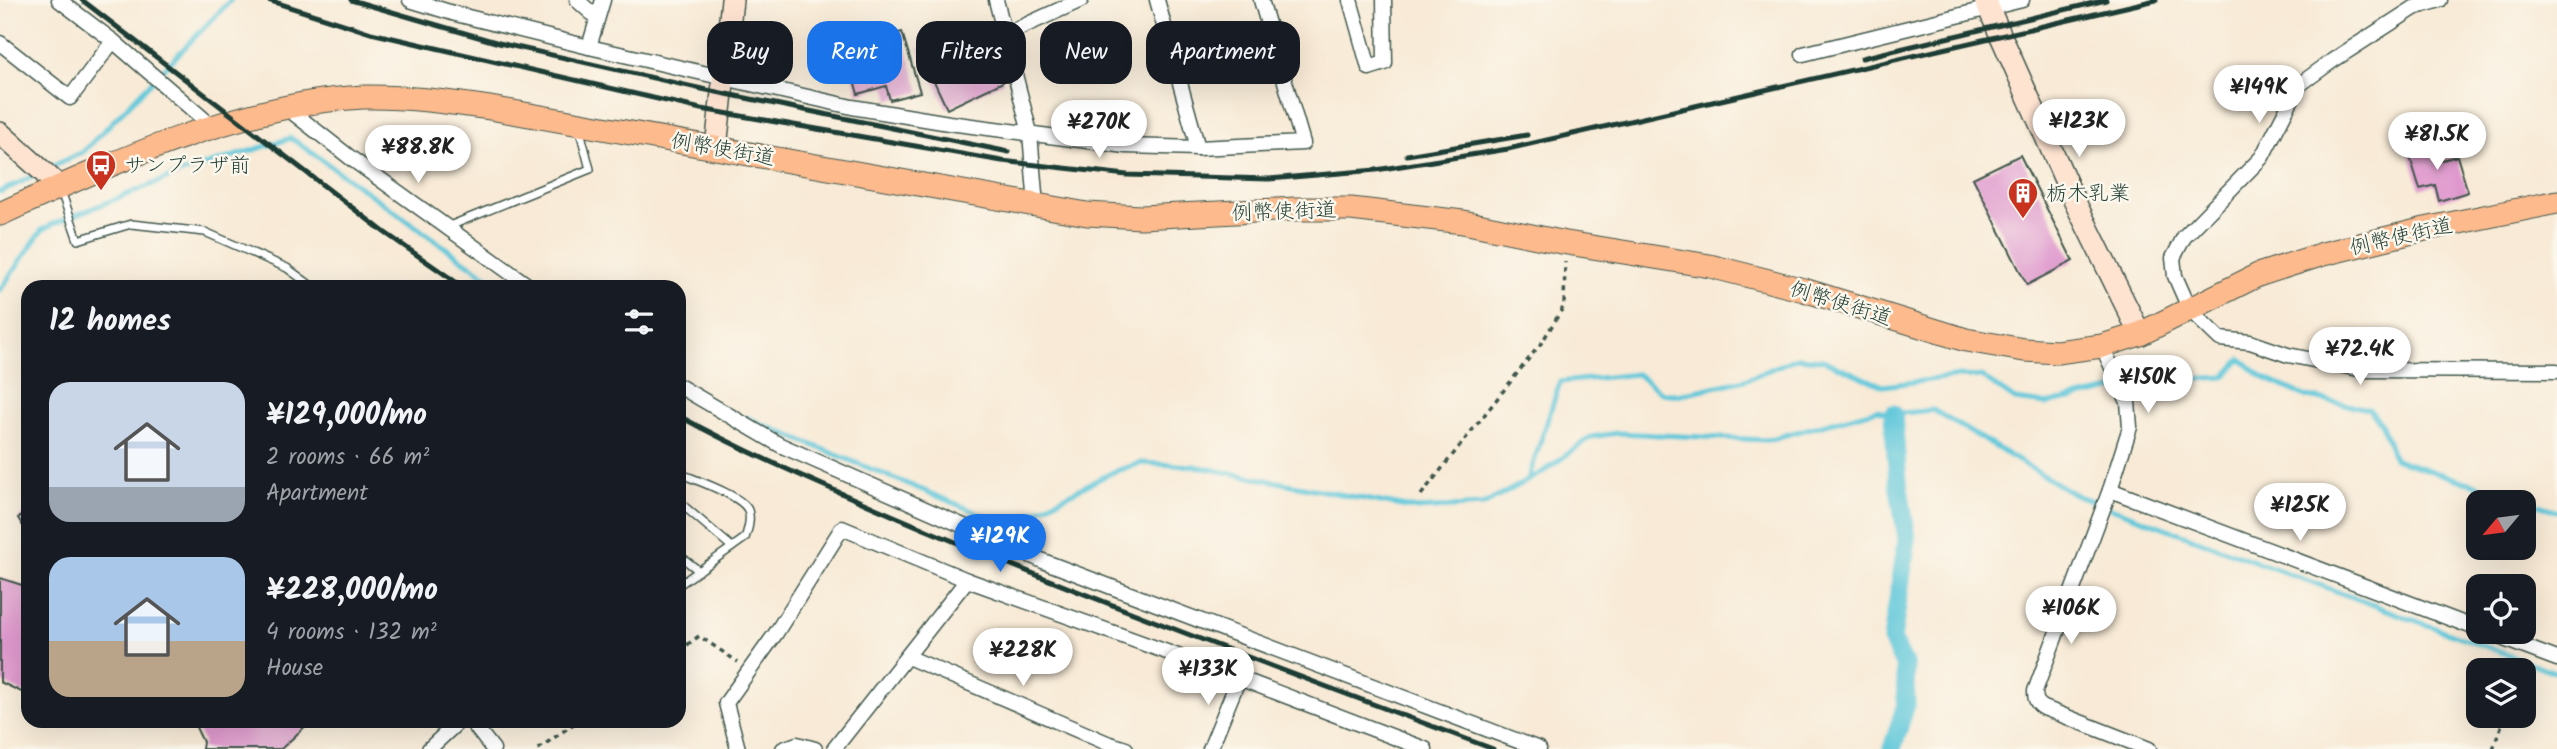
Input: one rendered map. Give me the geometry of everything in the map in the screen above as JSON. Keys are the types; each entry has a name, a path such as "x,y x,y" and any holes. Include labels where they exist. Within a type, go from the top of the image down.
{"main road":[{"name":"例幣使街道","path":"0,214 145,151 286,107 362,97 410,97 489,108 1087,215 1142,217 1296,209 1351,209 1463,222 1566,243 1710,266 1804,290 1966,340 2024,350 2057,352 2102,346 2140,334 2258,275 2311,257 2426,229 2557,202"}],"street":[{"path":"59,0 113,41 214,128"},
{"path":"410,0 454,7 589,47 707,74"},
{"path":"577,0 597,18"},
{"path":"589,47 603,0"},
{"path":"730,21 732,0"},
{"path":"996,0 1002,21"},
{"path":"1026,25 1081,0"},
{"path":"1157,0 1198,148"},
{"path":"750,84 852,107 949,123 1126,146 1198,148 1303,143 1261,0"},
{"path":"1350,0 1370,68 1385,63 1384,0"},
{"path":"1803,54 1987,4 2022,0"},
{"path":"2441,0 2414,8 2300,85 2262,157 2184,237 2173,258 2175,276 2190,310 2220,340 2250,342 2288,355 2364,370 2557,371"},
{"path":"1987,4 2074,200 2140,334"},
{"path":"0,43 70,98 113,41"},
{"path":"716,148 723,84"},
{"path":"1018,84 1030,133 1037,206"},
{"path":"286,107 352,159 520,280"},
{"path":"0,133 60,187"},
{"path":"2102,346 2128,402 2130,428 2110,490 2035,691 2035,699 2038,705 2044,708 2150,749"},
{"path":"686,390 780,445 1044,561 1539,749"},
{"path":"2110,490 2466,624"},
{"path":"738,749 726,703 776,633 842,528 967,580 1239,678 1425,749"},
{"path":"834,749 967,580"},
{"path":"2517,644 2557,659"},
{"path":"908,657 1106,747 1126,749"},
{"path":"1210,749 1239,678"},
{"path":"429,749 452,728"},
{"path":"477,728 494,749"},
{"path":"783,749 797,744 815,749"}],"lane":[{"path":"446,227 590,169 578,124"},
{"path":"60,187 78,240 131,224 205,232 287,268 303,280"},
{"path":"686,476 739,500 748,511 749,528 745,538 686,580"},
{"path":"686,508 732,547"},
{"path":"686,561 699,571"}],"path":[{"path":"1421,495 1542,342 1564,306 1566,243"},
{"path":"686,645 699,636 750,669"},
{"path":"538,749 568,728"},
{"path":"2493,749 2501,728"}],"building":[{"path":"902,32 920,92 890,100 886,86 858,94 855,84 902,84"},
{"path":"935,84 999,84 947,109"},
{"path":"2429,141 2435,162 2457,156 2468,192 2439,201 2435,185 2420,189 2407,147"},
{"name":"栃木乳業","path":"2020,155 2073,261 2027,285 1973,178"},
{"path":"0,578 21,585 21,692 0,682"},
{"path":"196,728 304,728 281,749 202,749 203,742"}],"waterway":[{"path":"47,169 83,152 231,0"},
{"path":"0,290 42,230 53,224 181,173 291,138 491,280"},
{"path":"0,192 38,174"},
{"path":"1528,480 1560,382 1637,374 1662,393 1678,395 1745,380 1797,358 1823,360 1883,386 1960,376 1982,377 2015,400 2046,404 2154,381 2225,377 2241,359 2262,377 2307,397 2369,409 2382,425 2394,459 2557,511"},
{"path":"747,418 1000,522 1026,516 1113,472 1141,463 1194,466 1417,509 1483,505 1543,472 1591,437 1618,433 1767,440 1877,410 1893,414 1933,410 2076,495 2557,673"},
{"path":"1892,749 1906,704 1905,666 1892,640 1907,539 1898,482 1893,414"}],"railway":[{"path":"82,0 384,232 453,280"},
{"path":"268,0 371,33 701,109 1002,161 1127,175 1269,179 1376,170 1508,149 2156,0"},
{"path":"351,0 499,43 702,89 1009,152"},
{"path":"1862,58 2106,0"},
{"path":"1407,155 1527,135"},
{"path":"686,420 803,476 999,560 1210,643 1493,749"}],"place":[{"name":"サンプラザ前","path":"101,192"},
{"name":"栃木乳業","path":"2023,220"}]}
